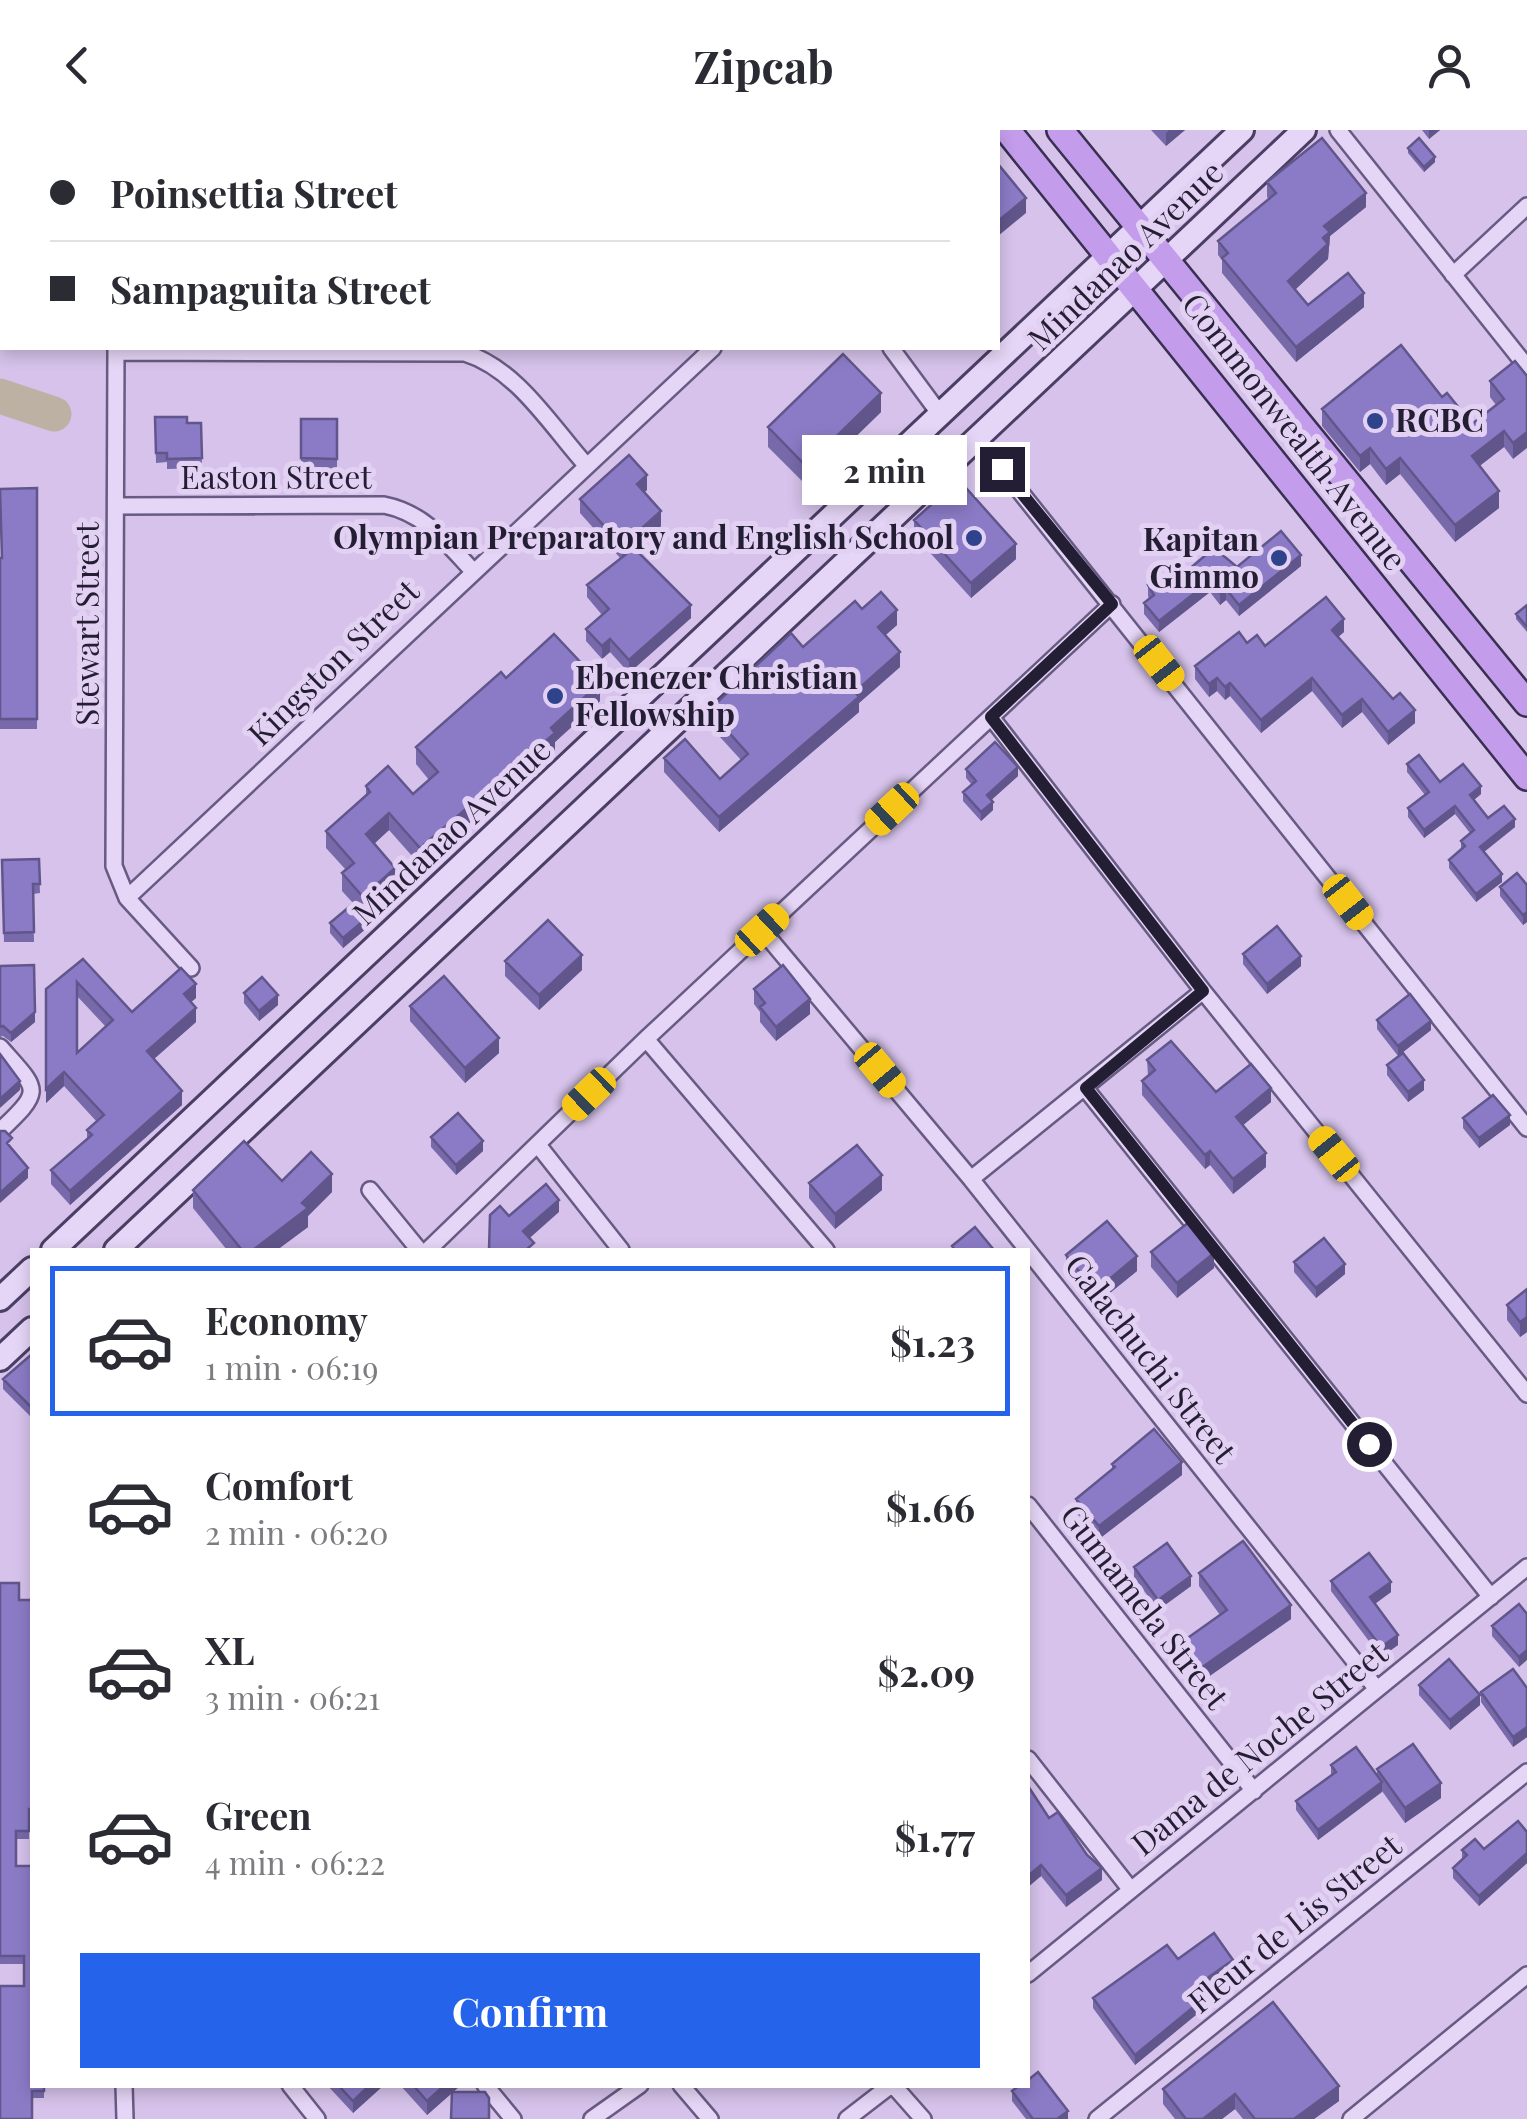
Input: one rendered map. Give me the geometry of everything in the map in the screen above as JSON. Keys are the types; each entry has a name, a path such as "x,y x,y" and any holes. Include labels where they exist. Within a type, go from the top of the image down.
{"main road":[{"name":"Commonwealth Avenue","path":"1007,130 1139,289 1527,777"},
{"name":"Commonwealth Avenue","path":"1060,130 1527,704"}],"street":[{"name":"Mindanao Avenue","path":"54,1248 942,417 1242,130"},
{"name":"Mindanao Avenue","path":"118,1248 1304,130"},
{"path":"1338,130 1527,367"},
{"path":"1452,275 1527,206"},
{"path":"116,350 465,353 489,360 507,376 586,466"},
{"name":"Stewart Street","path":"116,350 114,866 127,898"},
{"path":"893,350 942,417"},
{"name":"Kingston Street","path":"127,898 586,466 694,354"},
{"path":"979,440 1527,1128"},
{"name":"Easton Street","path":"116,506 384,506 407,510 428,524 472,570"},
{"path":"430,1248 646,1039 1112,604"},
{"path":"991,717 1203,991 1527,1394"},
{"path":"127,898 191,968"},
{"name":"Calachuchi Street","path":"762,930 1027,1248"},
{"path":"971,1178 1203,991"},
{"path":"646,1039 824,1248"},
{"path":"0,1047 30,1081 33,1091 31,1101 0,1131"},
{"path":"1086,1088 1491,1597"},
{"path":"538,1145 619,1248"},
{"path":"370,1190 417,1248"},
{"name":"Calachuchi Street","path":"1030,1252 1376,1688"},
{"path":"0,1299 29,1280"},
{"path":"3,1350 30,1330"},
{"name":"Gumamela Street","path":"1030,1507 1254,1791"},
{"name":"Dama de Noche Street","path":"1030,1972 1527,1567"},
{"path":"1030,1763 1131,1890"},
{"name":"Fleur de Lis Street","path":"1097,2119 1116,2114 1527,1772"},
{"path":"1352,2119 1527,1975"},
{"path":"124,2088 125,2119"},
{"path":"292,2088 317,2119"},
{"path":"487,2088 513,2119"},
{"path":"592,2119 636,2088"},
{"path":"684,2088 710,2119"},
{"path":"847,2119 888,2088"},
{"path":"895,2088 923,2119"}],"building":[{"path":"1322,138 1366,193 1324,226 1330,232 1323,238 1328,244 1288,281 1308,305 1348,273 1364,293 1296,347 1222,258 1228,253 1218,241 1276,193 1267,182"},
{"path":"1419,138 1435,157 1424,167 1408,148"},
{"path":"1000,166 1026,198 1000,219"},
{"path":"1401,345 1442,397 1447,393 1472,424 1504,399 1490,381 1515,361 1527,376 1527,432 1513,443 1504,431 1472,456 1499,491 1455,525 1400,458 1386,469 1370,448 1360,456 1322,409"},
{"path":"843,354 881,393 806,466 768,427"},
{"path":"155,417 187,417 187,423 201,423 202,458 167,459 167,453 156,453"},
{"path":"301,419 337,419 337,459 301,458"},
{"path":"629,455 647,475 637,484 661,511 622,546 580,499"},
{"path":"959,480 1016,544 971,583 914,520"},
{"path":"37,488 37,719 0,719 0,489"},
{"path":"1281,531 1301,555 1239,605 1226,589 1220,593 1210,581 1159,621 1144,603 1154,595 1148,585 1184,567 1187,571 1214,548 1237,567"},
{"path":"634,548 691,605 629,660 610,639 602,646 586,629 609,609 587,585"},
{"path":"881,592 897,610 878,627 900,652 855,692 859,697 719,817 664,758 685,739 720,779 748,754 709,710 791,633 803,647 855,601 862,609"},
{"path":"1326,597 1344,619 1332,630 1393,699 1400,693 1415,710 1388,732 1362,699 1342,715 1312,678 1261,720 1230,683 1225,687 1217,678 1209,684 1195,666 1239,632 1247,643 1257,635 1265,646"},
{"path":"1527,605 1527,627 1516,614"},
{"path":"554,634 600,683 551,728 555,733 420,848 389,813 366,834 395,868 363,897 342,873 354,863 326,831 370,792 366,786 388,766 413,794 438,772 416,747 501,672 506,678"},
{"path":"995,742 1018,767 987,795 993,802 981,812 963,792 976,781 966,769"},
{"path":"1419,755 1440,782 1463,764 1481,786 1470,795 1488,818 1504,806 1515,819 1480,847 1502,874 1476,894 1449,860 1465,846 1461,841 1474,830 1455,806 1424,830 1408,808 1429,792 1407,764"},
{"path":"39,859 40,884 33,884 34,932 4,933 2,860"},
{"path":"1517,873 1527,885 1527,912 1523,915 1500,887"},
{"path":"355,902 368,917 343,938 330,923"},
{"path":"548,920 582,955 539,995 505,961"},
{"path":"1277,926 1301,956 1267,984 1243,954"},
{"path":"83,959 132,1012 181,968 196,984 184,994 196,1008 147,1051 182,1091 70,1191 51,1170 92,1135 87,1130 104,1115 64,1072 46,1089 46,989","holes":["77,982 113,1020 77,1053"]},
{"path":"34,965 35,1012 11,1033 0,1027 0,966"},
{"path":"783,965 810,999 776,1027 760,1007 765,1003 754,989"},
{"path":"444,976 499,1038 465,1068 410,1006"},
{"path":"262,977 278,995 259,1011 244,993"},
{"path":"1410,994 1431,1021 1398,1046 1377,1020"},
{"path":"1171,1041 1216,1092 1251,1064 1271,1088 1236,1117 1266,1153 1233,1179 1210,1151 1205,1155 1142,1081 1155,1070 1147,1060"},
{"path":"1403,1053 1424,1080 1408,1092 1387,1065"},
{"path":"0,1054 20,1081 0,1099"},
{"path":"1493,1095 1510,1115 1479,1138 1463,1118"},
{"path":"458,1113 483,1141 456,1165 431,1137"},
{"path":"0,1131 12,1138 7,1143 28,1168 0,1193"},
{"path":"244,1141 282,1181 311,1152 332,1174 302,1203 308,1208 256,1248 240,1248 193,1190"},
{"path":"857,1145 882,1175 835,1214 809,1183"},
{"path":"546,1184 559,1200 523,1231 534,1243 528,1248 489,1248 490,1215 500,1206 509,1216"},
{"path":"1107,1221 1137,1256 1095,1291 1066,1255"},
{"path":"1189,1222 1214,1253 1177,1283 1151,1252"},
{"path":"975,1227 992,1248 954,1248"},
{"path":"1324,1238 1345,1264 1316,1288 1294,1262"},
{"path":"1527,1289 1527,1317 1520,1322 1507,1305"},
{"path":"30,1356 30,1406 3,1379"},
{"path":"1154,1429 1182,1462 1099,1526 1076,1499"},
{"path":"1243,1541 1291,1605 1201,1668 1182,1642 1227,1610 1199,1573"},
{"path":"1167,1543 1191,1576 1158,1600 1134,1567"},
{"path":"1369,1553 1391,1582 1370,1597 1398,1635 1381,1647 1331,1581"},
{"path":"0,1583 19,1583 19,1600 30,1600 30,1809 29,1831 16,1831 16,1866 30,1866 30,2088 44,2088 32,2091 32,2119 0,2119 0,1986 24,1986 24,1956 0,1956"},
{"path":"1519,1604 1527,1614 1527,1650 1519,1657 1492,1626"},
{"path":"1449,1659 1480,1695 1450,1720 1419,1685"},
{"path":"1513,1669 1527,1688 1527,1727 1513,1737 1481,1692"},
{"path":"1413,1744 1441,1783 1405,1808 1377,1769"},
{"path":"1356,1747 1382,1782 1318,1830 1296,1801 1336,1772 1331,1765"},
{"path":"1030,1789 1049,1818 1058,1812 1087,1855 1102,1868 1066,1895 1041,1865 1030,1874"},
{"path":"1518,1821 1527,1832 1527,1853 1479,1896 1453,1868 1467,1855 1462,1850 1475,1839 1484,1849"},
{"path":"1214,1933 1233,1960 1199,1984 1208,1995 1135,2055 1093,1998 1167,1945 1178,1959"},
{"path":"1273,2002 1339,2086 1294,2119 1255,2119 1235,2094 1203,2119 1186,2119 1163,2089"},
{"path":"1038,2072 1068,2111 1057,2119 1033,2119 1012,2091 1030,2088 1030,2078"},
{"path":"341,2088 367,2088 353,2101"},
{"path":"416,2088 442,2088 427,2101"},
{"path":"452,2092 485,2092 489,2098 489,2119 451,2119"}],"waterway":[{"path":"0,396 54,414"}],"place":[{"name":"RCBC","path":"1375,421"},
{"name":"Olympian Preparatory and English School","path":"974,538"},
{"name":"Kapitan Gimmo","path":"1279,558"},
{"name":"Ebenezer Christian Fellowship","path":"555,696"}],"route":[{"path":"1002,469 1112,604 991,717 1203,991 1086,1088 1369,1444"}]}
